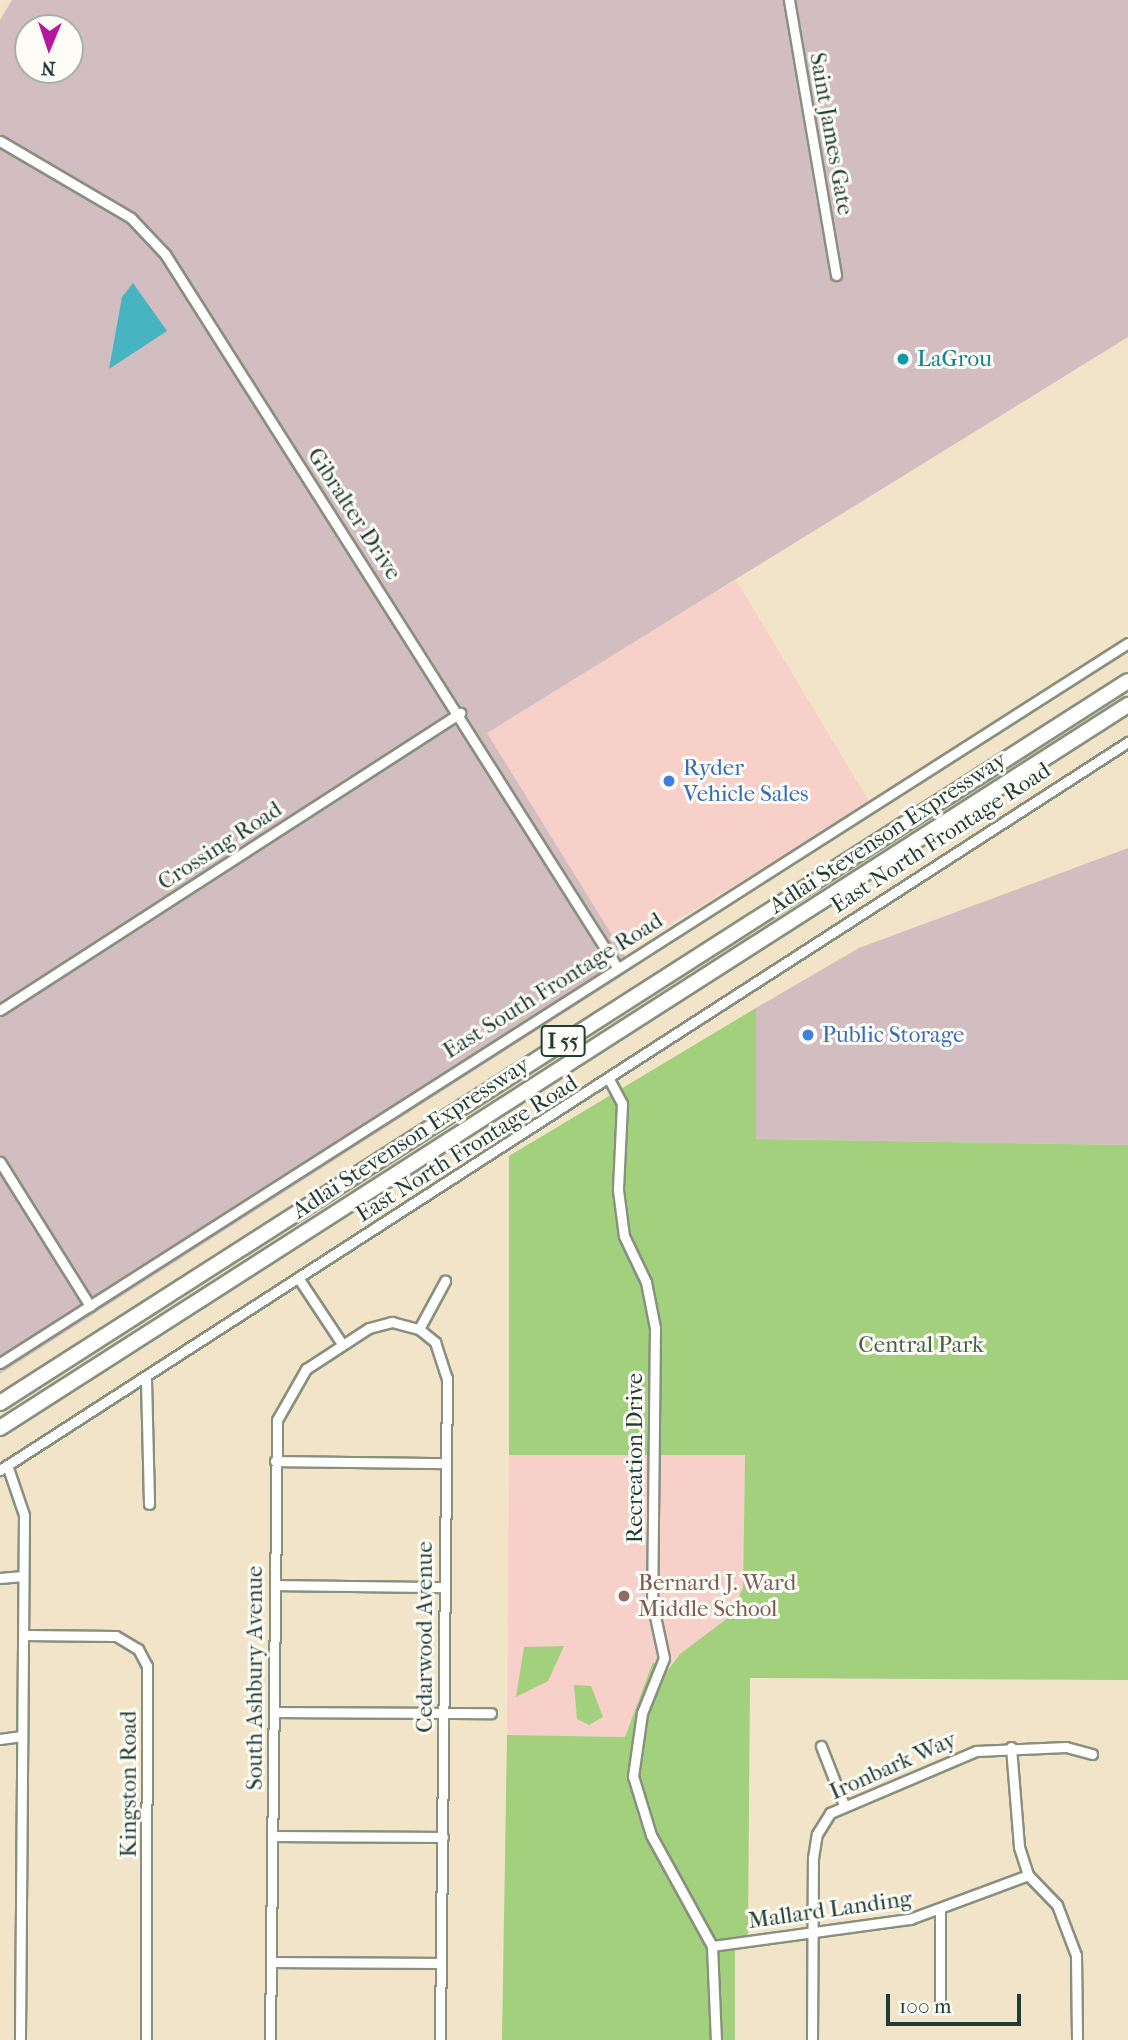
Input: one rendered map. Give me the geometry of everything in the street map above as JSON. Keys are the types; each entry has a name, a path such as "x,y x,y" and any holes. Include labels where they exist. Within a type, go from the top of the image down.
{"highway":[{"name":"Adlai Stevenson Expressway","path":"0,1403 1128,681"},
{"name":"Adlai Stevenson Expressway","path":"0,1428 1128,705"},
{"path":"1056,752 1128,715"}],"street":[{"name":"Saint James Gate","path":"789,0 836,275"},
{"name":"Gibralter Drive","path":"0,141 131,218 165,254 460,713 617,967"},
{"name":"East South Frontage Road","path":"0,1363 1128,643"},
{"name":"Crossing Road","path":"0,1010 460,713"},
{"name":"East North Frontage Road","path":"4,1467 146,1380 610,1081 1128,742"},
{"name":"Recreation Drive","path":"610,1081 622,1104 618,1190 624,1236 646,1282 654,1328 652,1602 664,1658 642,1713 633,1776 651,1835 712,1946"},
{"path":"0,1162 90,1306"},
{"path":"299,1279 342,1344 379,1323 419,1329 445,1281"},
{"name":"Cedarwood Avenue","path":"419,1329 435,1342 446,1364 440,2040"},
{"name":"South Ashbury Avenue","path":"270,2040 277,1420 288,1391 306,1369 342,1344"},
{"path":"146,1380 149,1504"},
{"path":"275,1461 446,1463"},
{"path":"4,1467 24,1505 20,2040"},
{"path":"0,1578 23,1576"},
{"path":"275,1586 445,1587"},
{"name":"Kingston Road","path":"24,1634 116,1636 138,1648 147,1667 146,2040"},
{"path":"274,1712 491,1713"},
{"path":"0,1739 22,1736"},
{"path":"821,1746 844,1804"},
{"path":"1011,1747 1015,1825 1028,1875 1070,1929 1077,2040"},
{"name":"Ironbark Way","path":"812,2040 812,1933 817,1834 844,1804 944,1762 1011,1747 1066,1747 1092,1754"},
{"path":"273,1836 443,1837"},
{"name":"Mallard Landing","path":"712,1946 812,1933 940,1911 1028,1875"},
{"path":"940,1911 940,2006"},
{"path":"712,1946 716,2040"},
{"path":"271,1962 441,1963"}],"shaded area":[{"path":"12,0 784,0 817,204 828,201 795,0 1128,0 1128,337 487,733 633,969 0,1374 0,20"},
{"path":"736,580 870,804 618,955 484,731"},
{"path":"1128,848 1128,1145 756,1139 756,1008 859,948"},
{"name":"Bernard J. Ward Middle School","path":"745,1454 743,1588 729,1617 680,1654 666,1673 653,1662 626,1737 507,1735 509,1455"}],"green space":[{"name":"Central Park","path":"756,1008 756,1139 1128,1145 1128,1680 750,1678 748,1936 735,1938 735,2040 502,2040 507,1735 625,1737 653,1662 666,1673 680,1654 729,1617 743,1588 745,1455 509,1455 509,1156"},
{"path":"564,1646 548,1681 516,1697 524,1647"},
{"path":"574,1685 591,1686 603,1717 589,1725 577,1719"}],"water":[{"path":"133,283 167,331 109,369 122,297"}],"place":[{"name":"LaGrou","path":"903,359"},
{"name":"Ryder Vehicle Sales","path":"669,781"},
{"name":"Public Storage","path":"808,1035"},
{"name":"Bernard J. Ward Middle School","path":"624,1596"}]}
